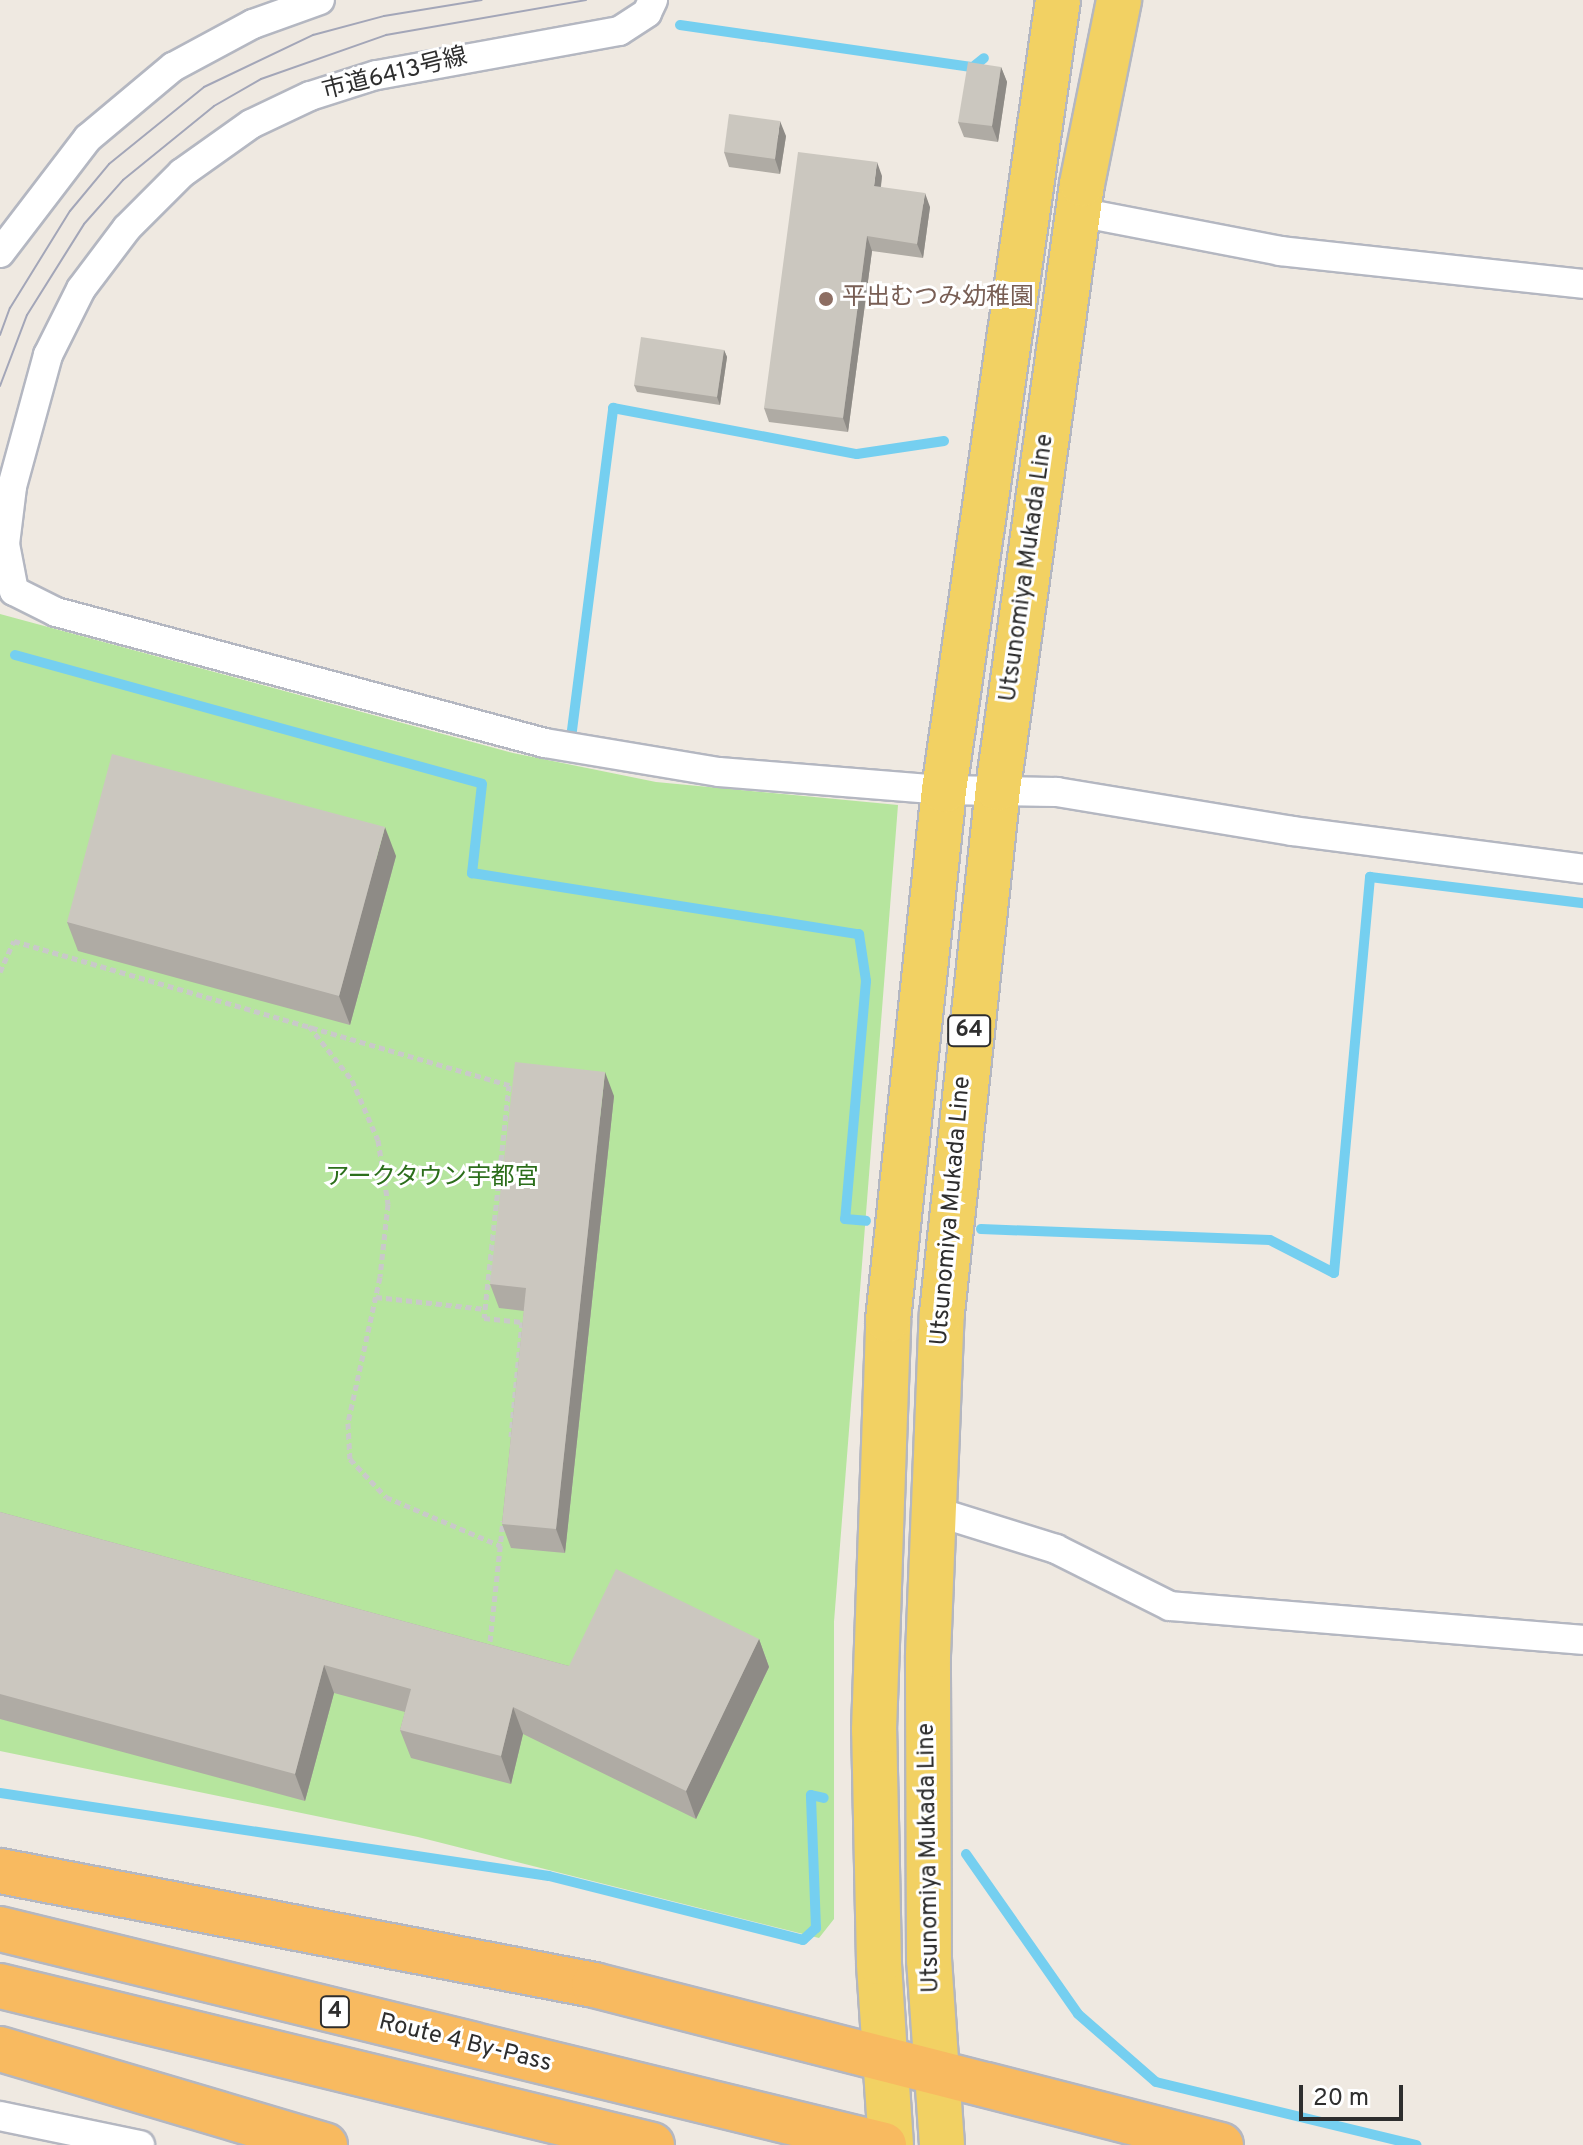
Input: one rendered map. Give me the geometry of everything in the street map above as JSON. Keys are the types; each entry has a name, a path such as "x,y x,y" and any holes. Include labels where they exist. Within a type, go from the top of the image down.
{"highway":[{"path":"0,1871 594,1985 886,2057 1221,2145"},
{"name":"Route 4 By-Pass","path":"0,1929 669,2095 884,2145"},
{"name":"4","path":"0,1986 652,2145"},
{"path":"0,2049 325,2145"}],"main road":[{"name":"64","path":"891,2145 874,1730 879,1482 889,1305 944,790 1058,0"},
{"name":"Utsunomiya Mukada Line","path":"942,2145 929,1960 931,1510 960,1109 998,788 1078,212 1119,0"}],"street":[{"path":"0,253 88,138 173,67 253,24 320,0"},
{"name":"市道6413号線","path":"653,0 647,13 619,31 376,75 310,96 251,124 182,173 127,228 81,289 48,355 12,487 5,544 14,591 56,612 545,743 719,772 944,790"},
{"path":"1078,212 1280,251 1583,284"},
{"path":"944,790 998,788 1583,869"},
{"path":"931,1510 1056,1549 1170,1606 1583,1640"},
{"path":"0,2116 140,2145"}],"path":[{"path":"0,972 14,941 509,1085 484,1318 522,1322 511,1442"},
{"path":"309,1026 352,1080 378,1140 388,1204 376,1297 348,1423 350,1459 386,1497 501,1546"},
{"path":"376,1297 485,1309"},
{"path":"473,1653 488,1658 504,1516"}],"green space":[{"name":"アークタウン宇都宮","path":"0,614 513,753 656,782 898,805 834,1622 834,1919 819,1938 418,1837 0,1751"}],"building":[{"path":"968,62 1001,67 992,126 958,122"},
{"path":"729,114 780,121 775,159 724,152"},
{"name":"平出むつみ幼稚園","path":"798,152 877,162 874,186 925,193 917,244 867,236 843,418 764,408"},
{"path":"641,337 724,350 717,397 634,385"},
{"path":"112,754 385,827 339,996 67,922"},
{"path":"515,1062 605,1072 556,1529 502,1524 526,1288 490,1284"},
{"path":"0,1512 569,1666 616,1569 759,1639 686,1791 513,1707 501,1756 400,1730 411,1689 324,1665 295,1774 0,1694"}],"waterway":[{"path":"680,25 973,67 984,58"},
{"path":"566,737 571,738 613,408 857,454 944,441"},
{"path":"15,655 482,784 472,873 859,934 866,981 845,1219 866,1221"},
{"path":"981,1229 1270,1240 1334,1273 1370,877 1583,903"},
{"path":"0,1793 549,1876 803,1940 816,1928 811,1795 824,1798"},
{"path":"966,1854 1078,2014 1156,2082 1416,2145"}],"tram line":[{"path":"0,335 10,308 70,211 109,164 204,87 313,35 384,16 482,0"},
{"path":"0,386 27,315 84,224 123,180 214,106 261,79 386,35 586,0"}],"place":[{"name":"平出むつみ幼稚園","path":"826,299"}]}
